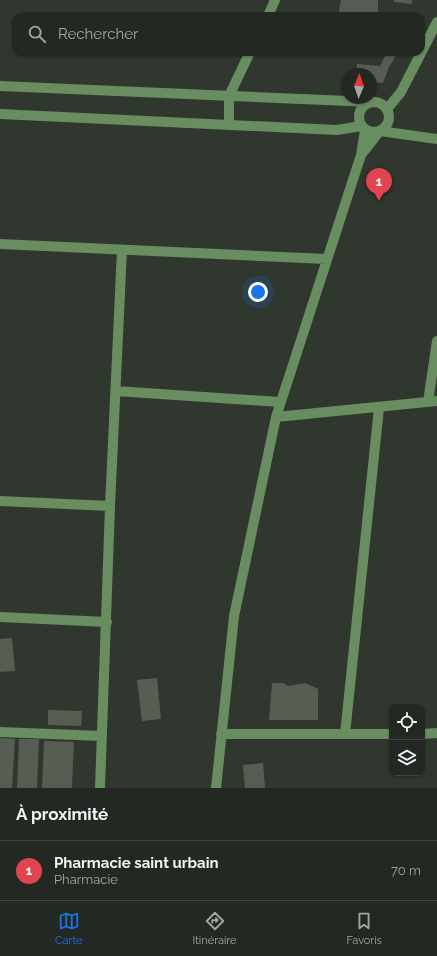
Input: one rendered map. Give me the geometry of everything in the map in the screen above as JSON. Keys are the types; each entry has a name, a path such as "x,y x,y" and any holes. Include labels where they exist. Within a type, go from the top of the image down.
{"street":[{"path":"270,12 276,0"},
{"path":"425,45 437,22"},
{"path":"229,124 229,96 248,56"},
{"path":"387,109 401,92 420,56"},
{"path":"0,86 341,101"},
{"path":"362,154 388,124 389,119 387,109 377,102"},
{"path":"216,788 234,616 276,417 326,259 362,154 363,128 358,116 363,106 368,104"},
{"path":"0,114 337,130 363,128 370,132 437,139"},
{"path":"0,244 326,259"},
{"path":"100,788 110,506 122,250"},
{"path":"276,417 379,408 433,401 437,341"},
{"path":"116,390 280,402"},
{"path":"345,734 379,408"},
{"path":"0,501 110,506"},
{"path":"0,617 107,622"},
{"path":"0,732 102,736"},
{"path":"425,734 437,733"},
{"path":"221,734 389,734"}],"building":[{"path":"341,0 378,0 378,12 339,12"},
{"path":"394,0 412,0 412,4 394,2"},
{"path":"385,56 396,56 389,67 383,83 377,82 377,68 357,68 357,64 380,66"},
{"path":"12,638 15,671 0,672 0,639"},
{"path":"157,678 161,719 142,721 137,680"},
{"path":"272,683 283,683 288,686 305,683 318,689 318,720 269,720"},
{"path":"48,710 82,711 81,726 48,725"},
{"path":"0,738 15,739 12,788 0,788"},
{"path":"19,739 39,739 37,788 17,788"},
{"path":"44,741 74,742 72,788 42,788"},
{"path":"263,763 265,788 245,788 243,765"}],"place":[{"name":"Pharmacie saint urbain","path":"379,201"}]}
